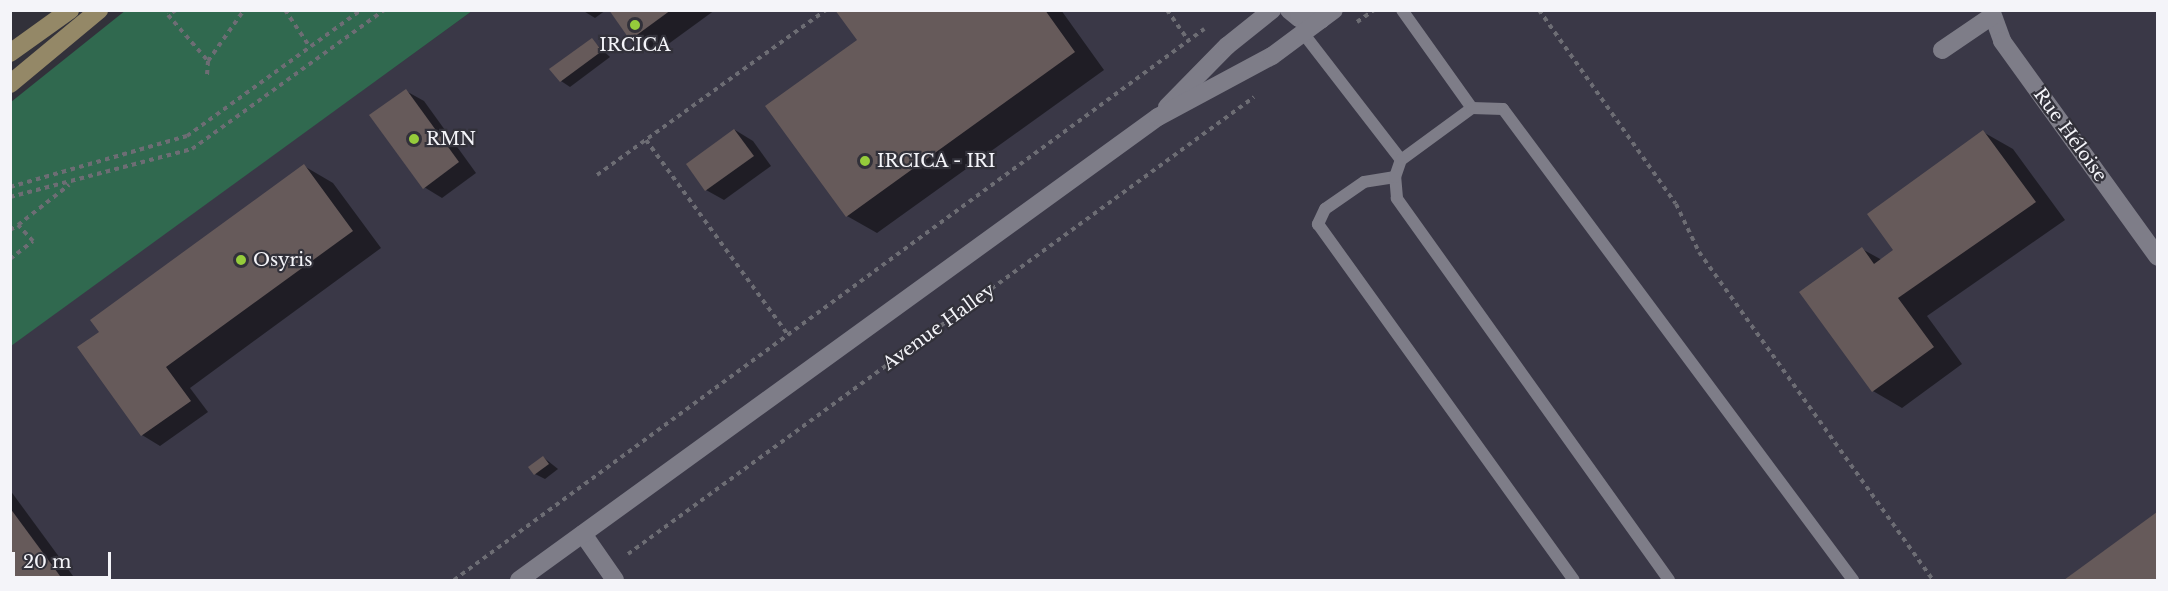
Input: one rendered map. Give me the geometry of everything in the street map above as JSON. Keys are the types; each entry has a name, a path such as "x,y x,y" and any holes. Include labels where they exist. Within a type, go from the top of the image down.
{"main road":[{"path":"10,52 70,10"},
{"path":"10,84 99,10"}],"street":[{"path":"1158,117 1220,52 1272,10"},
{"path":"1289,10 1299,18 1328,15"},
{"path":"1942,51 1991,13"},
{"name":"Rue Héloise","path":"1991,13 2002,40 2157,257"},
{"path":"519,580 1158,117 1242,74 1328,15"},
{"path":"583,534 611,575"}],"lane":[{"path":"1402,10 1472,108"},
{"path":"1303,33 1401,160"},
{"path":"1669,580 1397,198 1395,177 1401,160 1472,108 1503,109 1853,580"},
{"path":"1395,177 1364,182 1325,209 1318,224 1574,580"}],"path":[{"path":"176,10 168,15 208,61"},
{"path":"207,76 208,61 244,10"},
{"path":"285,10 311,47"},
{"path":"10,187 187,136 361,10"},
{"path":"10,197 72,183 192,149 384,10"},
{"path":"597,175 826,10"},
{"path":"1167,10 1189,41"},
{"path":"1539,10 1676,204 1699,252 1934,580"},
{"path":"454,580 1212,23"},
{"name":"Avenue Halley","path":"611,575 1257,95"},
{"path":"646,140 789,336"},
{"path":"10,230 72,183"},
{"path":"10,259 33,242 18,225"}],"shaded area":[{"path":"472,11 2157,11 2157,580 11,580 10,346"}],"green space":[{"path":"126,10 472,11 11,346 11,102"}],"building":[{"name":"IRCICA","path":"609,10 671,10 630,40"},
{"name":"IRCICA - IRI","path":"835,10 1045,10 1075,52 846,217 765,106 857,40"},
{"path":"592,38 602,51 560,82 549,69"},
{"name":"RMN","path":"406,89 459,162 423,189 369,115"},
{"path":"734,129 754,156 705,191 686,164"},
{"path":"1983,130 2036,202 1898,298 1934,347 1872,392 1799,292 1862,247 1874,264 1893,250 1867,214"},
{"name":"Osyris","path":"304,164 353,231 166,367 191,401 141,436 77,347 99,332 90,320"},
{"path":"543,456 549,464 534,475 528,467"},
{"path":"10,508 63,580 10,580"},
{"path":"2157,512 2157,580 2064,580"}],"place":[{"name":"IRCICA","path":"635,25"},
{"name":"RMN","path":"414,139"},
{"name":"IRCICA - IRI","path":"865,161"},
{"name":"Osyris","path":"241,260"}]}
